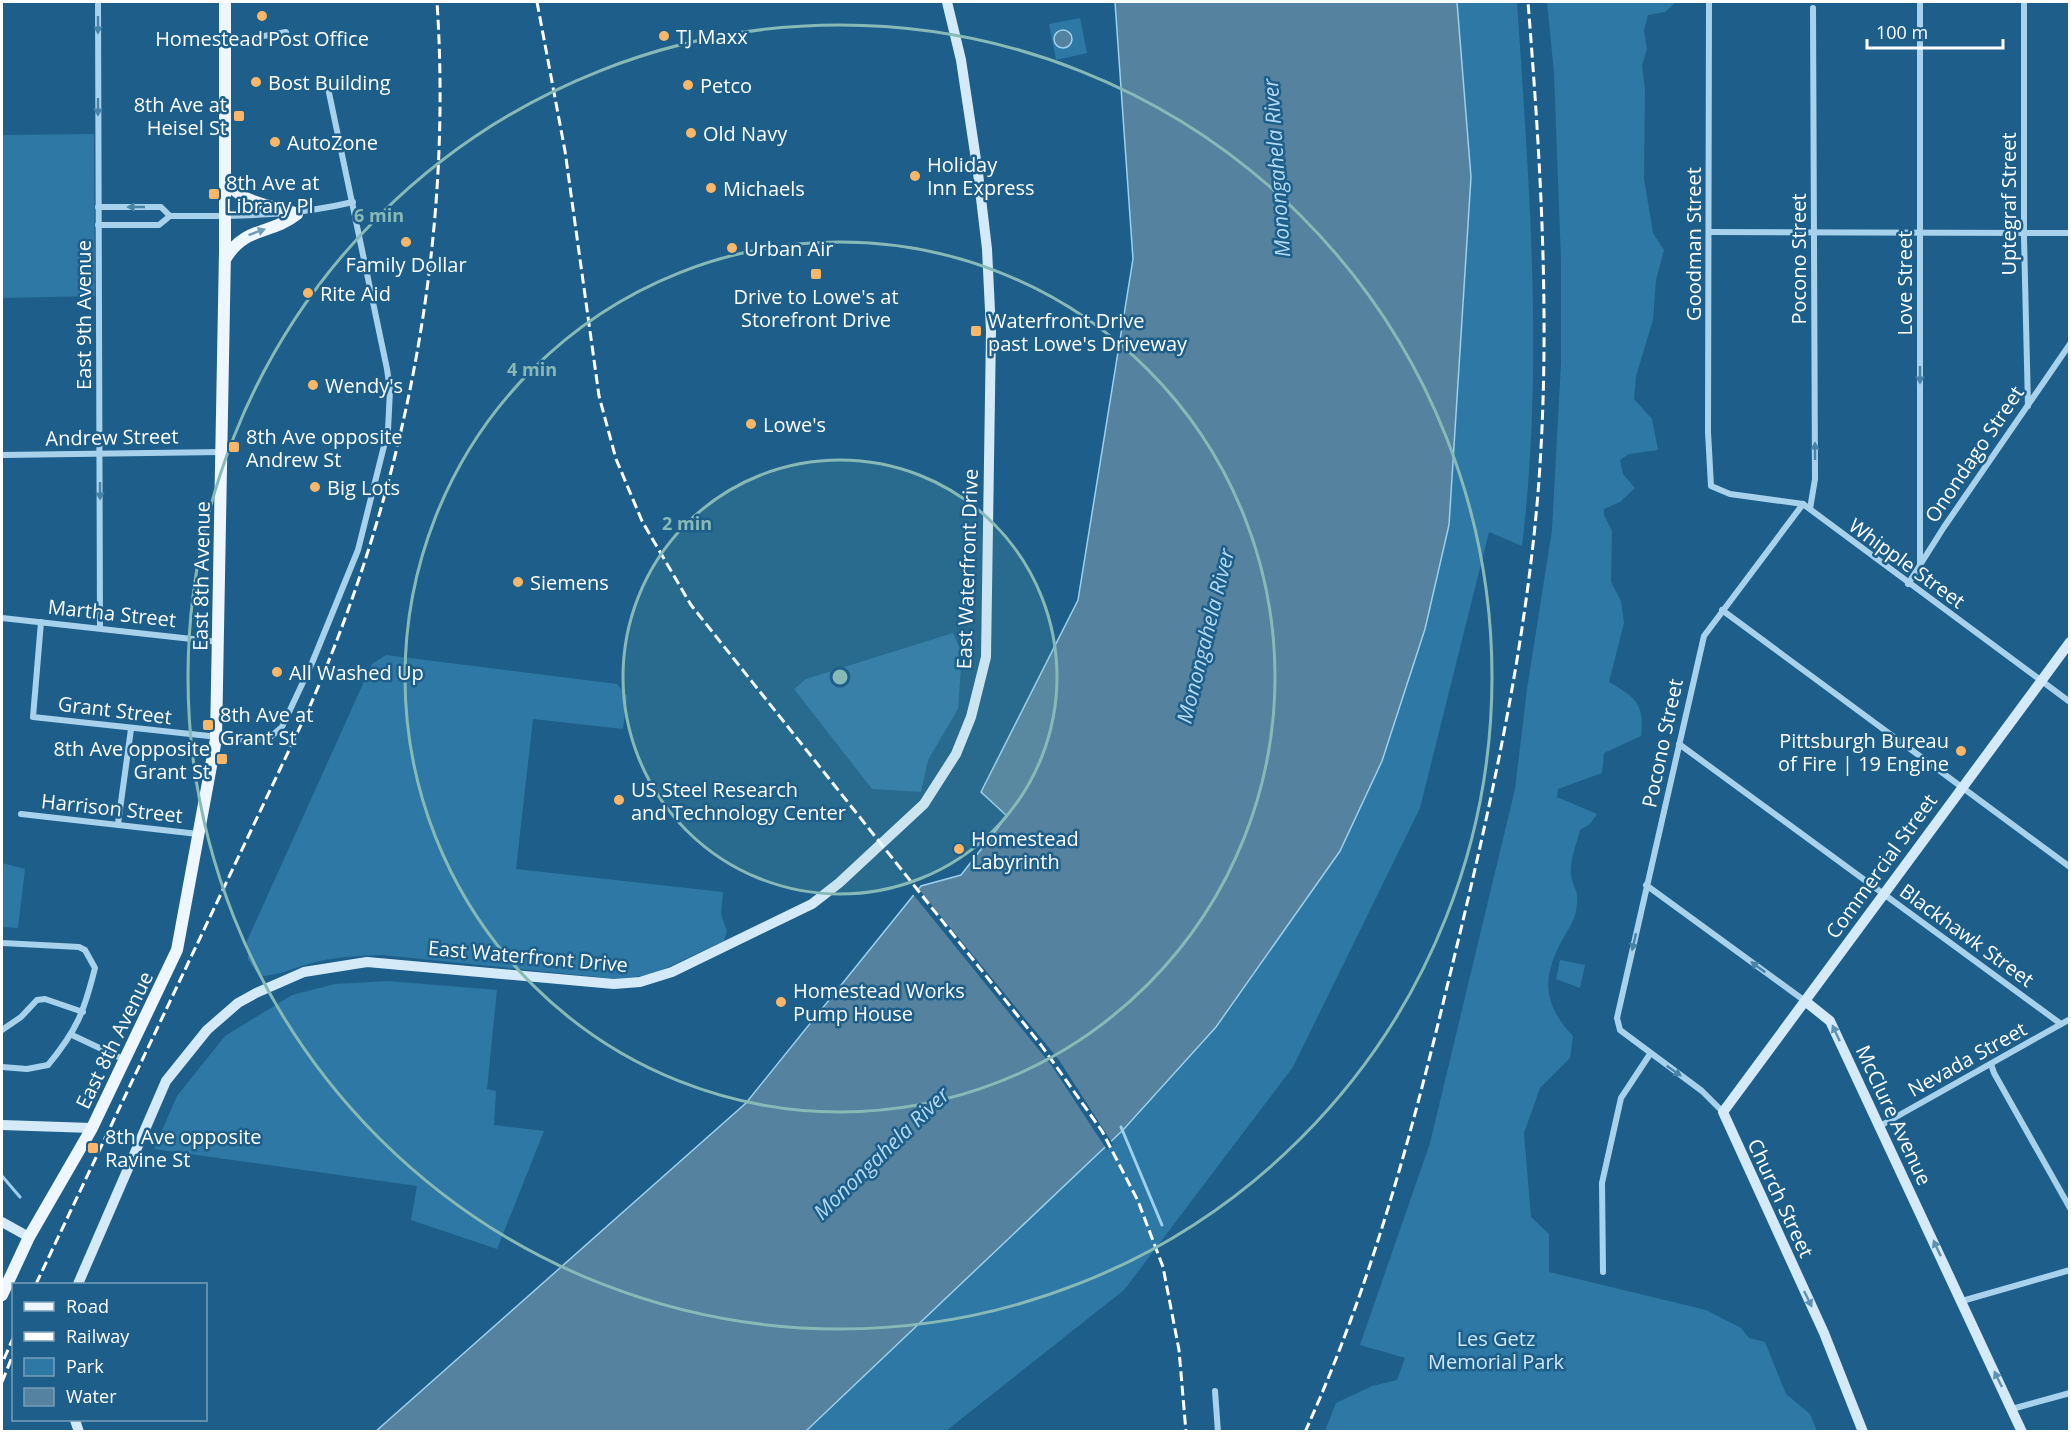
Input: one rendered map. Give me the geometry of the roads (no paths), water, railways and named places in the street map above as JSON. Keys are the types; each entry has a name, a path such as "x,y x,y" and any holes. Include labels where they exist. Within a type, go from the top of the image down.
{"main road":[{"name":"East 8th Avenue","path":"2,1295 29,1238 92,1128 177,950 216,739 220,642 225,261 225,2"},
{"path":"225,178 232,190 242,197 297,214"},
{"path":"225,261 233,246 246,236 280,225 297,214"}],"street":[{"name":"East 9th Avenue","path":"98,2 100,628"},
{"name":"East Waterfront Drive","path":"78,1283 166,1080 192,1045 238,1003 282,979 304,972 367,962 614,984 654,978 812,904 896,832 924,804 944,774 971,717 986,657 992,376 987,249 964,80 947,2"},
{"name":"Goodman Street","path":"1709,2 1708,432 1711,486"},
{"name":"Love Street","path":"1920,2 1920,564"},
{"name":"Uptegraf Street","path":"2024,2 2024,233 2028,406"},
{"name":"Pocono Street","path":"1810,509 1815,479 1813,8"},
{"path":"225,43 286,32"},
{"name":"Grant Street","path":"41,622 33,717 216,739 268,739 282,727 312,663 358,550 386,439 390,390 328,88"},
{"path":"98,225 159,225 170,216 297,214 353,202"},
{"path":"98,207 160,207 170,216"},
{"path":"1709,232 2070,233"},
{"name":"Onondago Street","path":"1908,584 2070,344"},
{"name":"Andrew Street","path":"2,455 222,452"},
{"name":"Whipple Street","path":"1711,486 1730,494 1803,504 2070,702"},
{"name":"Pocono Street","path":"1617,1018 1704,636 1803,504"},
{"path":"1722,610 2070,867"},
{"name":"Martha Street","path":"2,618 220,642"},
{"name":"Commercial Street","path":"1723,1112 2070,642"},
{"path":"118,825 131,729"},
{"name":"Blackhawk Street","path":"1679,744 2061,1024"},
{"name":"Harrison Street","path":"21,814 199,834"},
{"name":"McClure Avenue","path":"1647,885 1830,1021 2022,1431"},
{"path":"2,944 79,946 85,950 95,968 83,1012 72,1035 48,1065 27,1069 2,1067"},
{"path":"2,1030 21,1017 37,1000 45,999 83,1012"},
{"name":"Church Street","path":"1617,1018 1620,1030 1702,1090 1723,1112 1824,1333 1863,1431"},
{"name":"Nevada Street","path":"1880,1126 2070,1019"},
{"path":"72,1035 126,1060"},
{"path":"1603,1272 1602,1183 1621,1098 1650,1054"},
{"path":"1991,1064 2070,1208"},
{"path":"2,1125 92,1128"},
{"path":"2,1222 29,1238"},
{"path":"1962,1301 2070,1270"},
{"path":"1215,1391 1218,1431"},
{"path":"2012,1409 2070,1393"}],"water":[{"name":"Monongahela River","path":"1115,2 1457,2 1471,177 1449,525 1425,629 1382,761 1340,851 1216,1027 1123,1130 806,1431 375,1432 746,1103 921,886 961,875 1007,816 981,792 1078,600 1133,259"},
{"path":"1063,30 1069,33 1072,39 1069,45 1063,48 1057,45 1054,39 1057,33"}],"waterway":[{"path":"1121,1127 1162,1225"},
{"path":"2,1176 20,1197"}],"railway":[{"path":"36,1283 310,706 344,622 373,537 397,449 416,361 429,272 437,182 440,92 437,2"},
{"path":"537,2 565,151 599,396 616,459 642,521 691,605 1041,1045 1102,1131 1138,1201 1163,1267 1179,1350 1186,1432"},
{"path":"1305,1432 1328,1379 1368,1270 1418,1103 1489,806 1523,619 1538,493 1544,370 1543,247 1528,2"},
{"path":"4,1359 12,1341"},
{"path":"2,1382 12,1357"}],"place":[{"name":"Homestead Post Office","path":"262,16"},
{"name":"TJ Maxx","path":"664,36"},
{"name":"Bost Building","path":"256,82"},
{"name":"Petco","path":"688,85"},
{"name":"8th Ave at Heisel St","path":"239,116"},
{"name":"Old Navy","path":"691,133"},
{"name":"AutoZone","path":"275,142"},
{"name":"Holiday Inn Express","path":"915,176"},
{"name":"Michaels","path":"711,188"},
{"name":"8th Ave at Library Pl","path":"214,194"},
{"name":"Family Dollar","path":"406,242"},
{"name":"Urban Air","path":"732,248"},
{"name":"Drive to Lowe's at Storefront Drive","path":"816,274"},
{"name":"Rite Aid","path":"308,293"},
{"name":"Waterfront Drive past Lowe's Driveway","path":"976,331"},
{"name":"Wendy's","path":"313,385"},
{"name":"Lowe's","path":"751,424"},
{"name":"8th Ave opposite Andrew St","path":"234,447"},
{"name":"Big Lots","path":"315,487"},
{"name":"Siemens","path":"518,582"},
{"name":"All Washed Up","path":"277,672"},
{"name":"8th Ave at Grant St","path":"208,725"},
{"name":"Pittsburgh Bureau of Fire | 19 Engine","path":"1961,751"},
{"name":"8th Ave opposite Grant St","path":"222,759"},
{"name":"US Steel Research and Technology Center","path":"619,800"},
{"name":"Homestead Labyrinth","path":"959,849"},
{"name":"Homestead Works Pump House","path":"781,1002"},
{"name":"8th Ave opposite Ravine St","path":"93,1148"}],"park label":[{"name":"Les Getz Memorial Park","path":"1496,1350"}]}
